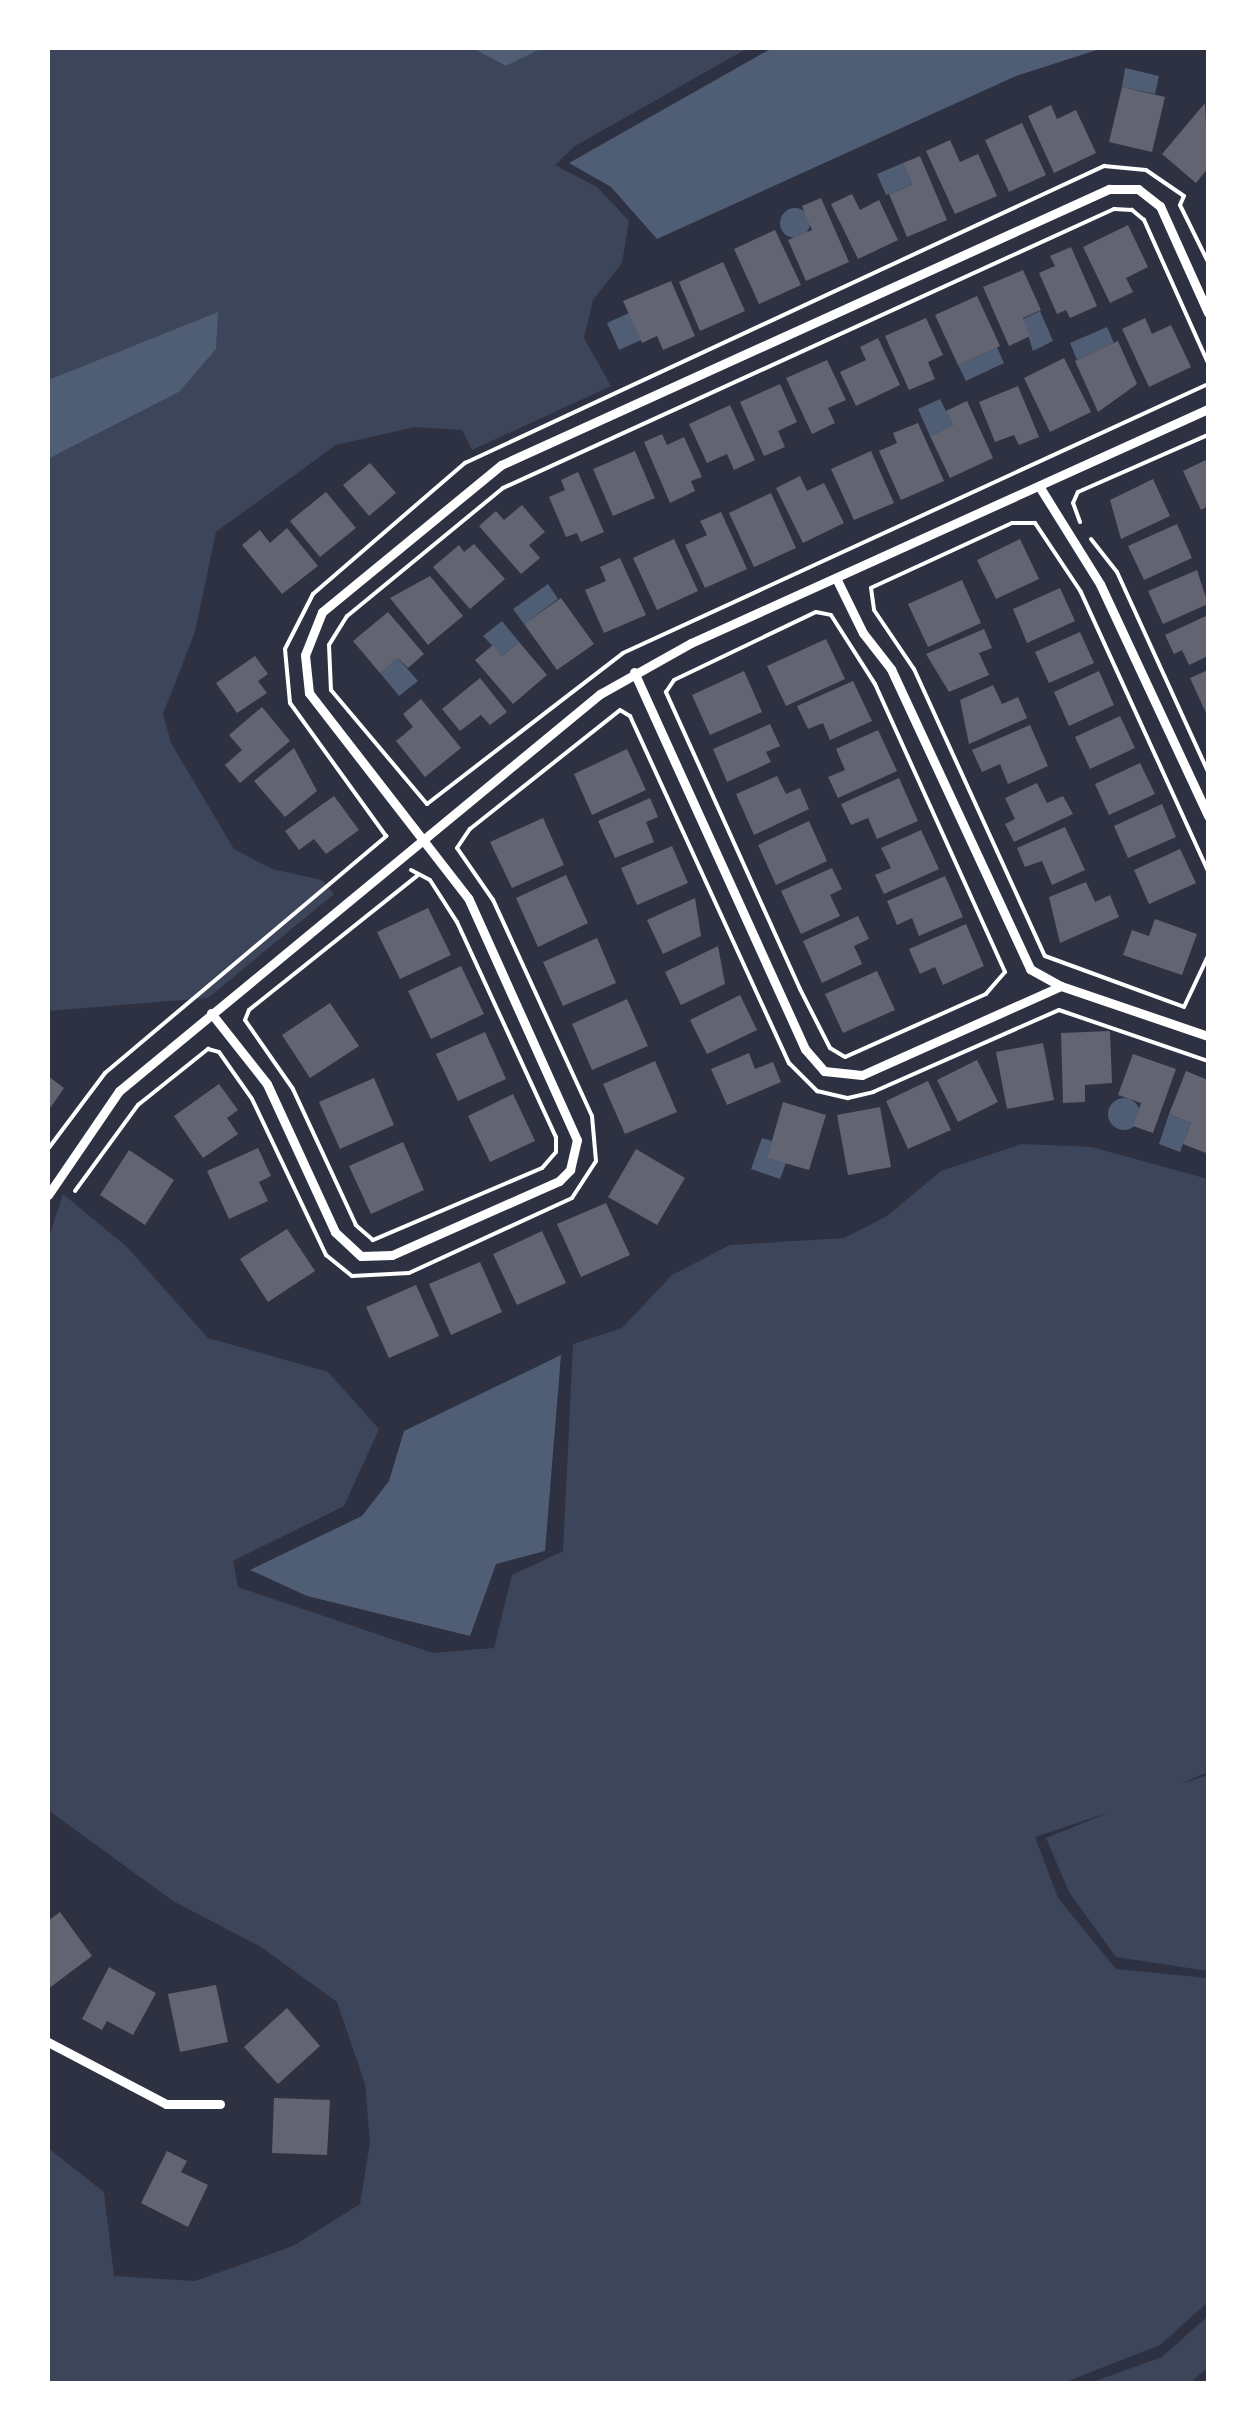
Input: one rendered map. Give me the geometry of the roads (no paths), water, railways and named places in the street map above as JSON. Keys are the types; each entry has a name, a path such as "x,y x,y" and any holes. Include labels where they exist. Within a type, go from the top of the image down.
{"street":[{"path":"210,1014 267,1084 335,1232 361,1256 392,1256 559,1182 576,1156 572,1124 468,898 317,711 305,655 322,612 342,591 482,477 1109,189 1138,189 1160,206 1208,314"},
{"path":"48,1195 119,1091 421,840 634,672 1208,409"},
{"path":"1038,486 1100,584 1208,816"},
{"path":"836,578 863,634 891,670 1030,969 1061,986 1208,1032"},
{"path":"634,672 804,1049 824,1070 862,1075 1061,986"},
{"path":"48,2042 166,2104 220,2104"}]}
